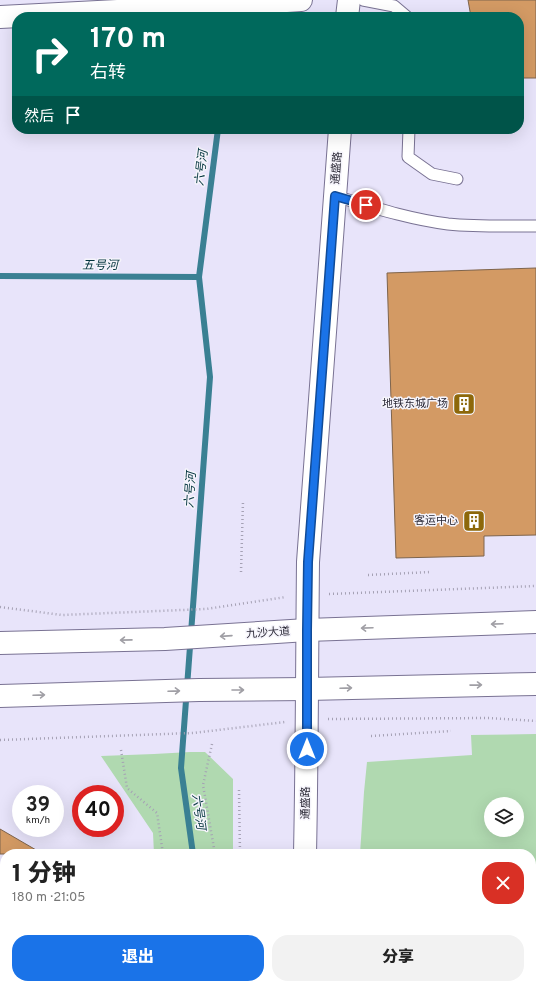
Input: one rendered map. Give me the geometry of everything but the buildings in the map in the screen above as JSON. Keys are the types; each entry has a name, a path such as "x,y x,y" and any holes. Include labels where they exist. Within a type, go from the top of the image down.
{"main road":[{"path":"98,12 301,0"},
{"path":"348,12 349,0"},
{"path":"0,17 12,16"},
{"name":"通盛路","path":"305,849 308,562 340,134"},
{"name":"九沙大道","path":"0,643 165,639 307,630 536,622"},
{"path":"0,696 199,690 536,684"}],"lane":[{"path":"363,0 394,6 401,12"},
{"path":"409,134 408,157 432,174 457,179"},
{"path":"335,196 412,218 448,224 492,227 536,226"}],"path":[{"path":"241,572 243,501"},
{"path":"368,575 431,572"},
{"path":"0,606 62,615 206,608 308,594 536,586"},
{"path":"0,740 193,733 307,720 488,718 536,721"},
{"path":"371,736 451,731"},
{"path":"212,744 203,785 214,849"},
{"path":"121,750 127,788 157,813 162,849"},
{"path":"239,790 240,849"}],"green space":[{"path":"536,734 536,849 360,849 367,762 472,755 471,735"},
{"path":"205,752 233,779 233,849 154,849 153,833 124,790 124,785 121,785 101,756"}],"waterway":[{"name":"六号河","path":"192,849 181,768 210,377 199,277 217,134"},
{"name":"五号河","path":"0,276 199,277"}],"place":[{"name":"地铁东城广场","path":"464,404"},
{"name":"客运中心","path":"474,521"}],"route":[{"path":"307,749 308,562 335,196 366,205"}]}
